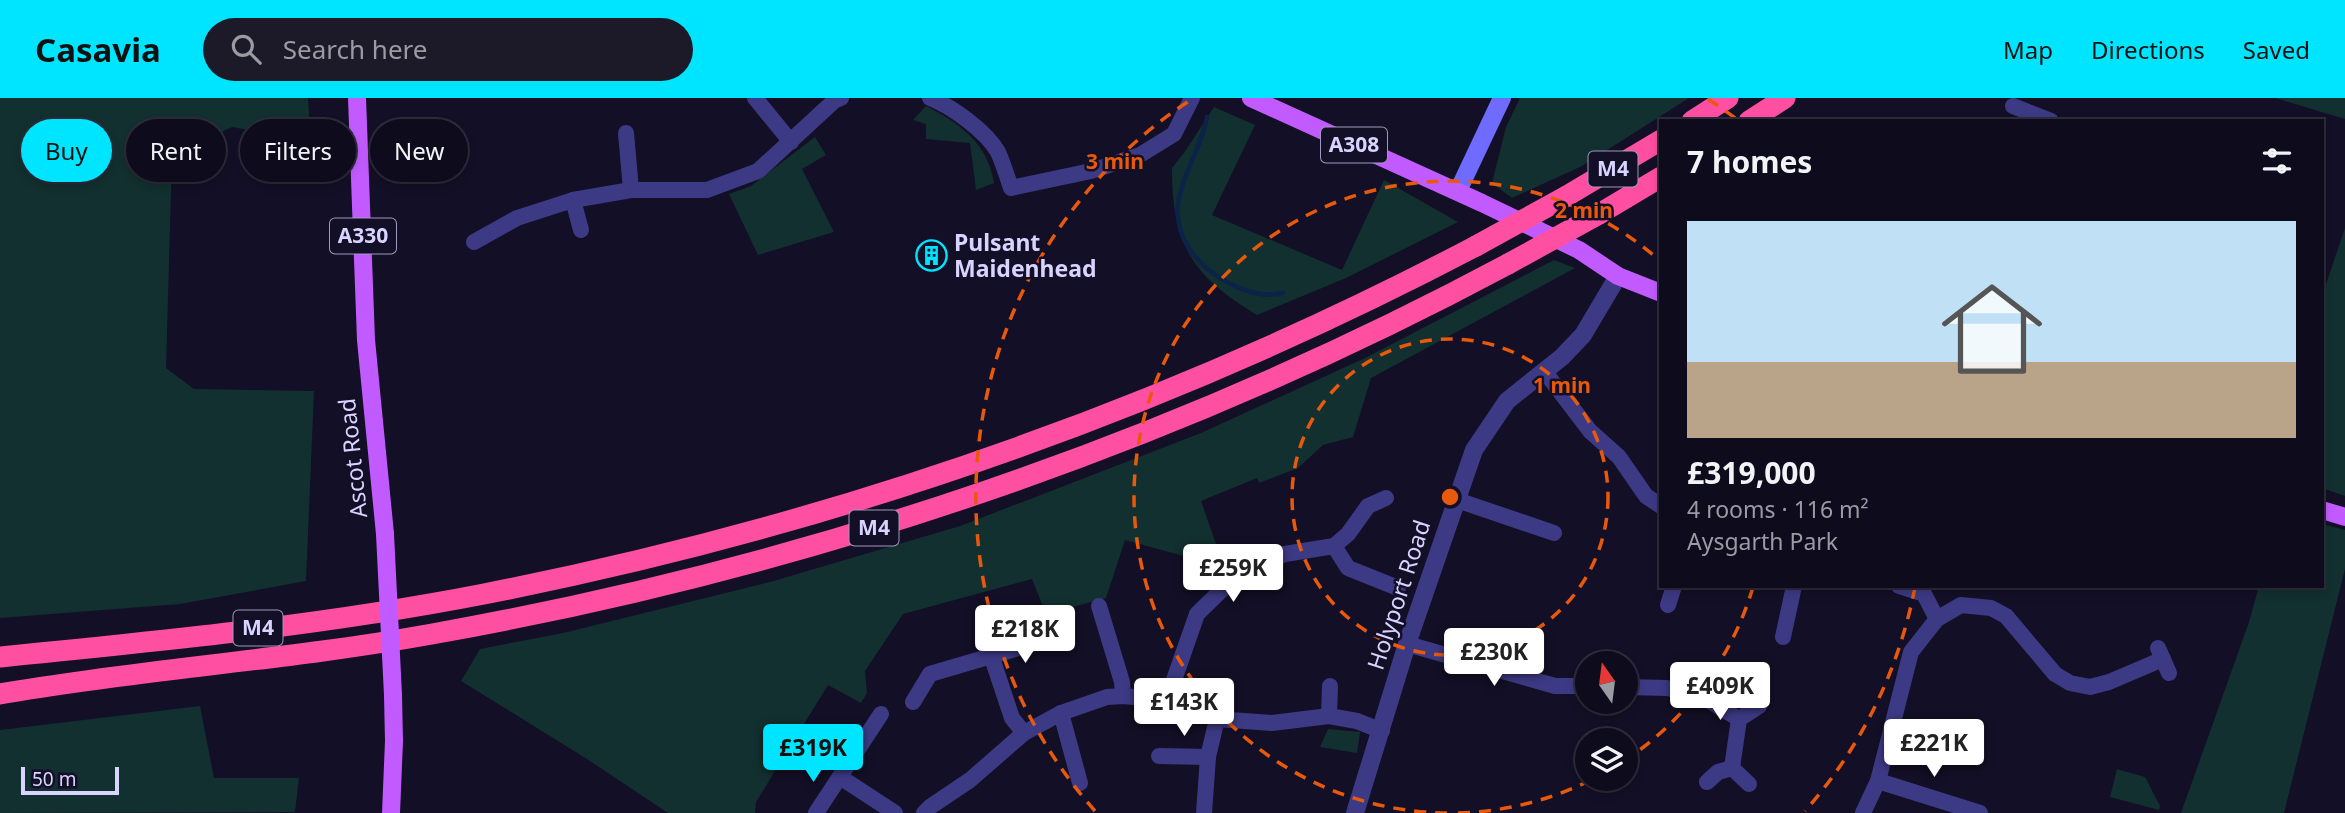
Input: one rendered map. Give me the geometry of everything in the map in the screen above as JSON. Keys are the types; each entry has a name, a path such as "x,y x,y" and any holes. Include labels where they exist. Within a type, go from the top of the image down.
{"highway":[{"path":"1695,119 1728,98"},
{"path":"1752,119 1785,98"},
{"name":"M4","path":"0,657 360,615 507,589 677,552 845,506 999,455 1175,388 1348,311 1476,246 1659,141"},
{"name":"M4","path":"0,694 429,635 597,602 772,558 999,488 1126,440 1314,361 1443,299 1659,178"},
{"name":"M4","path":"0,666 155,641"}],"main road":[{"name":"Ascot Road","path":"357,98 366,340 385,534 393,695 391,813"},
{"name":"A308","path":"1251,98 1458,191 1579,250 1618,276 1659,292"},
{"path":"1458,191 1499,99"},
{"path":"2324,511 2345,517"}],"street":[{"path":"755,98 791,142"},
{"path":"481,232 573,200 631,190 706,190 758,171 834,101 841,98"},
{"path":"930,98 947,101 997,150 1011,188 1091,171 1140,155 1174,134 1192,98"},
{"path":"2014,106 2044,112"},
{"path":"626,134 631,190"},
{"path":"573,200 581,230"},
{"name":"Holyport Road","path":"1355,813 1407,644 1474,450 1507,401 1545,372 1583,335 1618,276"},
{"path":"1545,372 1590,431 1619,457 1646,496 1659,505"},
{"path":"1167,700 1196,614 1235,577 1285,554 1334,545 1348,534 1368,506 1386,498"},
{"path":"1457,500 1550,531 1552,514"},
{"path":"1334,545 1348,568 1398,588"},
{"path":"1668,605 1673,588"},
{"path":"1783,637 1794,588"},
{"path":"1905,588 1924,594 1937,619"},
{"path":"1863,813 1878,781 1879,749 1911,652 1937,619 1961,605 1991,608 2006,615 2016,625 2050,680 2090,687 2164,660"},
{"path":"1099,606 1122,682 1123,696"},
{"path":"913,702 930,674 1049,639"},
{"path":"1407,644 1555,686 1575,687"},
{"path":"991,655 1012,718 1024,733"},
{"path":"1329,716 1330,686"},
{"path":"1638,687 1667,688 1701,696 1739,719"},
{"path":"924,813 970,780 1024,733 1061,713 1107,697 1167,700 1217,719 1272,723 1329,716 1357,721 1382,731"},
{"path":"1732,768 1739,719 1759,706"},
{"path":"1061,713 1080,783"},
{"path":"816,813 881,715"},
{"path":"1204,813 1208,757 1217,719"},
{"path":"1159,756 1208,757"},
{"path":"1707,782 1718,772 1732,768"},
{"path":"1732,768 1749,784"},
{"path":"840,777 895,813"},
{"path":"1878,781 1980,813"}],"green space":[{"path":"0,98 308,98 309,119 240,119 240,129 232,127 226,130 226,119 126,119 126,182 171,182 166,368 194,389 314,391 306,581 180,604 0,618"},
{"path":"1520,98 1689,98 1582,166 1512,198 1492,183 1506,127"},
{"path":"2276,98 2345,98 2345,119 2285,101"},
{"path":"926,106 960,127 979,146 991,169 994,183 976,190 970,143 926,139 926,124 913,120"},
{"path":"1214,107 1255,125 1212,215 1342,270 1384,180 1458,222 1346,278 1257,315 1216,286 1202,271 1190,255 1176,218 1172,168"},
{"path":"815,137 826,155 802,169 834,232 758,255 729,194 751,186"},
{"path":"2345,228 2345,496 2324,489 2324,290"},
{"path":"1554,260 1575,268 1371,378 1353,437 1323,445 1298,468 1259,483 1257,478 1201,501 1224,567 1125,540 1106,598 1046,614 1032,579 903,614 865,671 867,693 861,703 828,685 756,802 755,813 668,813 461,681 480,649 563,633 770,582 960,526 1201,433 1365,358"},
{"path":"2324,525 2345,530 2345,569 2284,813 2181,813 2249,622 2258,588 2324,588"},
{"path":"200,706 214,778 299,778 295,812 0,813 0,730"},
{"path":"1328,729 1360,732 1357,753 1320,747"},
{"path":"2117,769 2145,777 2160,806 2159,810 2110,797"}],"waterway":[{"path":"1207,117 1179,196 1180,228 1187,245 1207,268 1229,283 1259,294 1283,293"}],"place":[{"name":"Pulsant Maidenhead","path":"931,256"}]}
